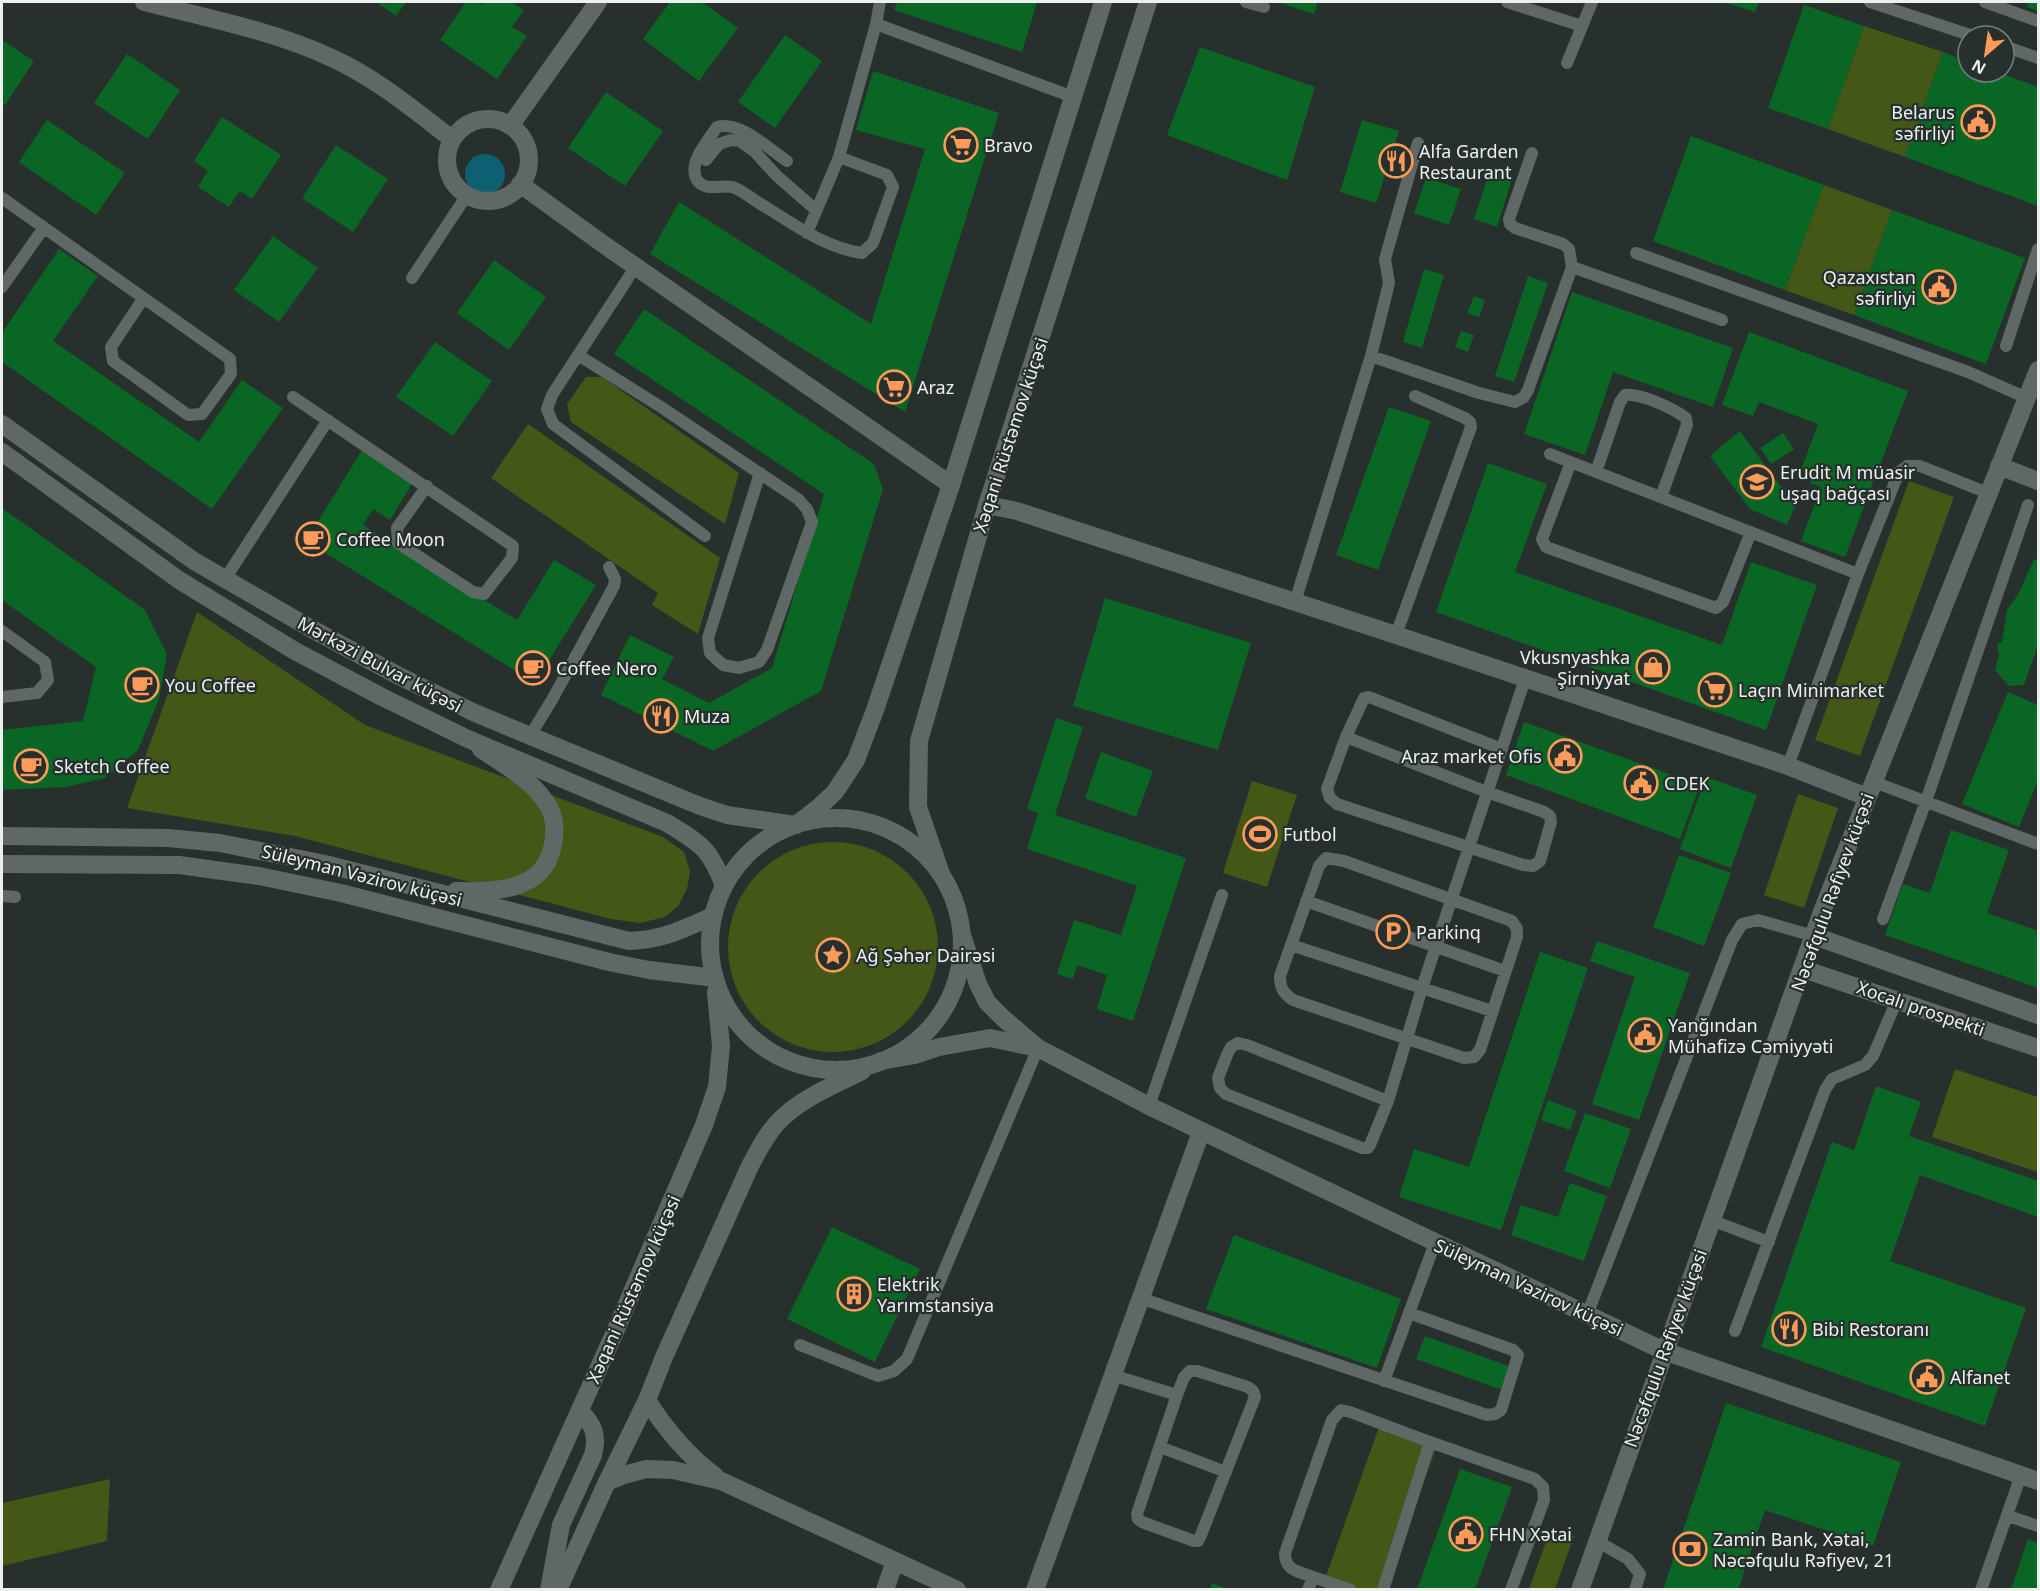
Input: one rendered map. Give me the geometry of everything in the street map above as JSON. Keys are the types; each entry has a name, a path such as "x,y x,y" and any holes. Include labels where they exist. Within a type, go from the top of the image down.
{"street":[{"path":"144,2 289,40 336,60 389,91 452,140"},
{"path":"510,126 598,2"},
{"path":"796,825 835,792 856,760 875,711 951,485 1103,2"},
{"name":"Xəqani Rüstəmov küçəsi","path":"941,874 918,807 919,741 987,505 1148,2"},
{"path":"489,118 502,121 510,126 523,138 528,151 529,164 520,184 507,196 493,200 480,200 456,187 449,175 446,162 448,148 463,126 475,120 489,118"},
{"path":"520,184 951,485"},
{"name":"Nəcəfqulu Rəfiyev küçəsi","path":"1580,1590 1814,936 1870,789 2038,370"},
{"name":"Mərkəzi Bulvar küçəsi","path":"2,424 194,561 397,675 475,713 700,806 727,815 796,825"},
{"name":"Mərkəzi Bulvar küçəsi","path":"2,452 179,580 234,615 334,671 468,739 667,823 692,838 707,850 716,863 724,886"},
{"path":"1999,466 2038,481"},
{"path":"987,505 1017,511 1396,634 1788,766 1870,789"},
{"path":"430,891 485,891 526,882 537,876 552,853 555,829 553,816 544,799 527,782 468,739"},
{"path":"836,818 876,825 895,833 913,844 941,874 958,914 970,964 987,1002 1038,1048 990,1038 939,1047 915,1055 841,1070 810,1066 780,1056 762,1045 733,1016 715,978 710,947 713,915 724,886 734,869 762,842 796,825 836,818"},
{"name":"Süleyman Vəzirov küçəsi","path":"2,836 168,838 220,843 325,864 629,940 648,940 667,936 713,915"},
{"name":"Süleyman Vəzirov küçəsi","path":"2,864 179,865 259,876 341,893 609,962 649,970 715,978"},
{"path":"558,1590 647,1400 750,1166 763,1143 778,1121 798,1106 913,1044 939,1017 958,978 962,957 962,935"},
{"name":"Xocalı prospekti","path":"1814,936 2038,1016"},
{"name":"Xocalı prospekti","path":"1803,969 2038,1048"},
{"name":"Xəqani Rüstəmov küçəsi","path":"499,1590 580,1411 699,1136 717,1087 721,1046 715,978"},
{"name":"Süleyman Vəzirov küçəsi","path":"1038,1048 1201,1132 1664,1351 2038,1481"},
{"path":"1035,1590 1201,1132"},
{"path":"647,1400 663,1425 696,1462 721,1481"},
{"path":"549,1590 561,1525 593,1455 596,1443 595,1432 589,1420 580,1411"},
{"path":"607,1482 646,1469 673,1470 721,1481 957,1590"},
{"path":"885,1590 895,1561"}],"lane":[{"path":"807,232 839,157 880,2"},
{"path":"1246,2 1264,7"},
{"path":"1506,2 1582,26"},
{"path":"1567,63 1592,2"},
{"path":"1870,2 1956,30"},
{"path":"1985,2 2038,21"},
{"path":"876,24 1073,97"},
{"path":"2016,50 2038,58"},
{"path":"788,161 740,128 725,124 717,127 694,164 698,183 706,187 734,187 807,232 848,251 862,253 873,243 893,187 887,175 839,157"},
{"path":"706,160 719,144 731,140 740,141 754,151 777,176 816,210"},
{"path":"1295,602 1371,356 1389,283 1385,259 1418,143"},
{"path":"1371,356 1479,393 1515,402 1524,397 1572,267 1569,249 1563,244 1515,228 1510,224 1509,219 1532,153"},
{"path":"412,278 467,195"},
{"path":"2,198 230,359 231,374 202,414 188,415 113,360 111,347 143,298"},
{"path":"2,287 43,228"},
{"path":"2006,346 2038,249"},
{"path":"1636,252 1968,372 2027,398"},
{"path":"636,266 552,395 547,409 554,424 705,536"},
{"path":"1572,267 1722,320"},
{"path":"578,355 760,473 798,499 807,509 812,522 767,650 759,662 739,668 723,665 710,653 708,638 760,473"},
{"path":"1596,472 1620,402 1625,395 1634,394 1678,412 1686,418 1687,425 1661,497"},
{"path":"1396,634 1471,428 1470,422 1465,418 1415,396"},
{"path":"293,397 427,486 513,546 512,558 484,594 473,592 398,543 397,528 427,486"},
{"path":"225,579 328,420"},
{"path":"1550,454 1858,574"},
{"path":"1571,462 1542,539 1546,547 1716,608 1724,602 1751,532"},
{"path":"1788,766 1858,574 1899,472 1907,466 1920,466 1988,493"},
{"path":"1883,919 2028,505"},
{"path":"530,736 614,586 615,579 609,567"},
{"path":"2,631 45,662 48,680 37,693 2,697"},
{"path":"1388,1101 1238,1043 1231,1047 1218,1078 1220,1088 1226,1094 1362,1148 1368,1148 1388,1101 1422,988 1525,679"},
{"path":"1346,737 1550,816 1551,822 1540,861 1533,866 1523,866 1337,804 1330,798 1327,789 1346,737 1364,698 1369,697 1502,749"},
{"path":"1870,789 1926,801 2038,843"},
{"path":"1326,858 1344,861 1512,921 1518,929 1517,937 1480,1050 1474,1057 1464,1058 1293,1000 1284,994 1280,986 1280,976 1306,901 1319,866 1326,858"},
{"path":"1149,1106 1222,895"},
{"path":"2,896 15,897"},
{"path":"1306,901 1505,971"},
{"path":"1587,1315 1737,932 1742,924 1758,921 1814,936"},
{"path":"1291,945 1492,1011"},
{"path":"1735,1331 1825,1090 1832,1079 1865,1065 1873,1056 1898,1000"},
{"path":"800,1345 879,1376 894,1371 907,1359 1038,1048"},
{"path":"1711,1220 1769,1242"},
{"path":"1384,1381 1434,1243"},
{"path":"1140,1298 1488,1414 1495,1414 1501,1410 1517,1362 1518,1355 1514,1350 1409,1313"},
{"path":"1190,1371 1197,1371 1248,1387 1253,1391 1255,1397 1198,1541 1142,1522 1138,1519 1137,1514 1177,1395 1184,1377 1190,1371"},
{"path":"1112,1375 1177,1395"},
{"path":"1351,1590 1288,1567 1285,1561 1285,1553 1332,1419 1341,1410 1535,1479 1544,1487 1544,1500 1511,1590"},
{"path":"1383,1590 1430,1442"},
{"path":"1160,1447 1226,1472"},
{"path":"1981,1590 2021,1475"},
{"path":"2008,1516 2038,1526"},
{"path":"1597,1541 1628,1559 1640,1574 1635,1590"},
{"path":"1308,1590 1313,1577"}],"green space":[{"path":"1864,26 1943,52 1905,157 1828,129"},
{"path":"1824,185 1892,210 1854,315 1785,290"},
{"path":"586,377 602,377 739,473 725,524 571,422 567,404"},
{"path":"528,424 720,558 698,634 652,605 658,593 491,478"},
{"path":"1909,481 1954,497 1860,756 1815,740"},
{"path":"197,612 365,725 663,837 684,852 690,871 687,889 678,906 665,917 640,923 611,919 295,836 127,808"},
{"name":"Futbol","path":"1252,781 1297,795 1267,887 1223,873"},
{"path":"1798,794 1838,808 1804,908 1764,895"},
{"name":"Ağ Şəhər Dairəsi","path":"823,842 843,842 864,846 883,854 914,880 926,897 934,916 938,947 934,978 926,997 900,1028 883,1040 864,1048 843,1052 823,1052 802,1048 783,1040 752,1014 740,997 732,978 728,957 728,937 732,916 740,897 766,866 783,854 802,846"},
{"path":"1955,1069 2038,1097 2038,1172 1932,1137"},
{"path":"1379,1427 1436,1448 1385,1589 1355,1589 1325,1579"},
{"path":"110,1479 107,1541 2,1566 2,1503"},
{"path":"1551,1528 1574,1536 1555,1589 1529,1589"}],"water":[{"path":"485,154 493,155 499,160 504,166 504,182 499,188 493,193 485,194 477,193 471,188 466,182 465,174 466,166 471,160 477,155"}],"building":[{"path":"376,2 406,2 396,16"},
{"path":"466,2 477,2 482,5 484,2 511,2 524,10 512,27 527,36 497,79 440,40"},
{"path":"670,2 702,2 738,28 699,81 643,39"},
{"path":"897,2 1037,2 1022,52 894,10"},
{"path":"1277,2 1318,2 1314,14"},
{"path":"1723,2 1759,2 1755,12"},
{"path":"2029,2 2038,2 2038,11 2027,7"},
{"path":"1804,5 1864,26 1828,129 1768,108"},
{"path":"785,35 822,61 775,128 738,102"},
{"path":"2,40 34,61 5,105 2,103"},
{"path":"1200,47 1315,87 1287,180 1167,135"},
{"name":"Belarus səfirliyi","path":"1943,52 1956,57 1956,84 2016,84 2016,79 2038,87 2038,206 1905,157"},
{"path":"127,54 180,90 148,139 94,103"},
{"path":"873,71 999,113 905,412 650,254 679,202 871,324 925,149 856,130"},
{"path":"606,92 663,131 625,186 568,148"},
{"path":"222,117 281,155 252,199 240,191 229,207 198,187 208,171 194,161"},
{"path":"47,120 125,173 96,215 19,162"},
{"path":"1362,120 1399,131 1376,203 1340,192"},
{"path":"1691,136 1824,185 1785,290 1653,241"},
{"path":"336,145 388,179 353,232 302,198"},
{"path":"1491,168 1513,176 1497,227 1474,219"},
{"path":"1426,178 1461,189 1449,225 1414,213"},
{"name":"Qazaxıstan səfirliyi","path":"1892,210 2025,258 1986,364 1854,315"},
{"path":"273,236 318,268 279,322 234,290"},
{"path":"59,249 98,276 53,341 199,442 242,380 283,408 212,509 2,362 2,333"},
{"path":"494,260 546,297 509,350 457,313"},
{"path":"1424,269 1444,275 1422,348 1403,342"},
{"path":"1528,276 1548,283 1514,382 1495,376"},
{"path":"1572,292 1733,348 1713,407 1613,372 1585,455 1524,434"},
{"path":"1474,296 1485,300 1479,317 1467,313"},
{"path":"644,309 874,464 883,489 821,691 713,751 601,695 630,635 674,657 662,679 709,703 772,668 824,494 614,354"},
{"path":"1461,331 1474,335 1468,352 1455,347"},
{"path":"1749,332 1908,391 1845,557 1801,541 1821,487 1810,483 1813,474 1801,470 1818,424 1759,402 1753,416 1722,405"},
{"path":"435,342 492,381 453,436 396,397"},
{"path":"1389,407 1431,421 1378,570 1336,555"},
{"path":"1740,431 1781,487 1800,495 1787,525 1750,509 1710,456"},
{"path":"1783,433 1794,449 1771,464 1760,448"},
{"path":"362,450 413,482 390,520 373,509 363,525 517,620 554,560 596,585 535,683 306,541"},
{"path":"1488,463 1547,484 1515,572 1722,645 1751,562 1817,585 1766,730 1436,612"},
{"path":"2,508 145,610 167,654 159,699 138,750 105,778 66,787 2,790 2,730 83,721 96,667 2,600"},
{"path":"2034,559 2038,560 2038,645 2024,685 2009,686 1995,670 1999,655 1997,644 2002,642 2007,610 2019,593"},
{"path":"1105,598 1251,643 1218,750 1073,706"},
{"path":"2008,692 2038,705 2038,780 2019,827 1962,804"},
{"path":"1056,718 1083,727 1055,815 1186,858 1133,1021 1097,1009 1107,975 1077,965 1073,979 1057,974 1074,920 1121,935 1137,886 1027,849 1038,813 1027,809"},
{"path":"1524,722 1700,785 1680,839 1506,775"},
{"path":"1101,752 1153,771 1136,817 1085,798"},
{"path":"1706,777 1757,795 1731,868 1680,849"},
{"path":"1951,830 2009,850 1987,913 2038,931 2038,988 1885,935 1903,884 1930,893"},
{"path":"1679,855 1731,873 1704,946 1653,927"},
{"path":"1597,941 1690,973 1639,1120 1592,1104 1635,977 1590,961"},
{"path":"1540,952 1588,968 1501,1230 1399,1197 1414,1149 1469,1167"},
{"path":"1876,1086 1921,1102 1909,1136 2038,1181 2038,1217 1920,1175 1890,1261 2026,1308 1985,1426 1761,1347 1832,1142 1854,1150"},
{"path":"1548,1100 1577,1111 1570,1130 1541,1120"},
{"path":"1585,1113 1631,1129 1610,1188 1564,1171"},
{"path":"1570,1183 1607,1196 1584,1261 1511,1235 1521,1205 1558,1217"},
{"name":"Elektrik Yarımstansiya","path":"832,1227 920,1269 875,1362 787,1319"},
{"path":"1234,1235 1401,1299 1377,1368 1206,1309"},
{"path":"1425,1336 1514,1368 1505,1391 1416,1359"},
{"path":"1726,1403 1901,1462 1873,1546 1765,1510 1738,1590 1663,1590"},
{"path":"1460,1469 1512,1487 1475,1590 1417,1590"},
{"path":"2028,1539 2038,1543 2038,1590 2011,1590"},
{"path":"1212,1583 1228,1589 1228,1590 1210,1590"}],"place":[{"name":"Belarus səfirliyi","path":"1978,122"},
{"name":"Bravo","path":"961,145"},
{"name":"Alfa Garden Restaurant","path":"1396,161"},
{"name":"Qazaxıstan səfirliyi","path":"1939,287"},
{"name":"Araz","path":"894,387"},
{"name":"Erudit M müasir uşaq bağçası","path":"1757,482"},
{"name":"Coffee Moon","path":"313,539"},
{"name":"Vkusnyashka Şirniyyat","path":"1653,667"},
{"name":"Coffee Nero","path":"533,668"},
{"name":"You Coffee","path":"142,685"},
{"name":"Laçın Minimarket","path":"1715,690"},
{"name":"Muza","path":"661,716"},
{"name":"Araz market Ofis","path":"1565,756"},
{"name":"Sketch Coffee","path":"31,766"},
{"name":"CDEK","path":"1641,783"},
{"name":"Futbol","path":"1260,834"},
{"name":"Parkinq","path":"1393,932"},
{"name":"Ağ Şəhər Dairəsi","path":"833,955"},
{"name":"Yanğından Mühafizə Cəmiyyəti","path":"1645,1035"},
{"name":"Elektrik Yarımstansiya","path":"854,1294"},
{"name":"‌Bibi Restoranı","path":"1789,1329"},
{"name":"Alfanet","path":"1927,1377"},
{"name":"FHN Xətai","path":"1466,1534"},
{"name":"Zamin Bank, Xətai, Nəcəfqulu Rəfiyev, 21","path":"1690,1549"}]}
